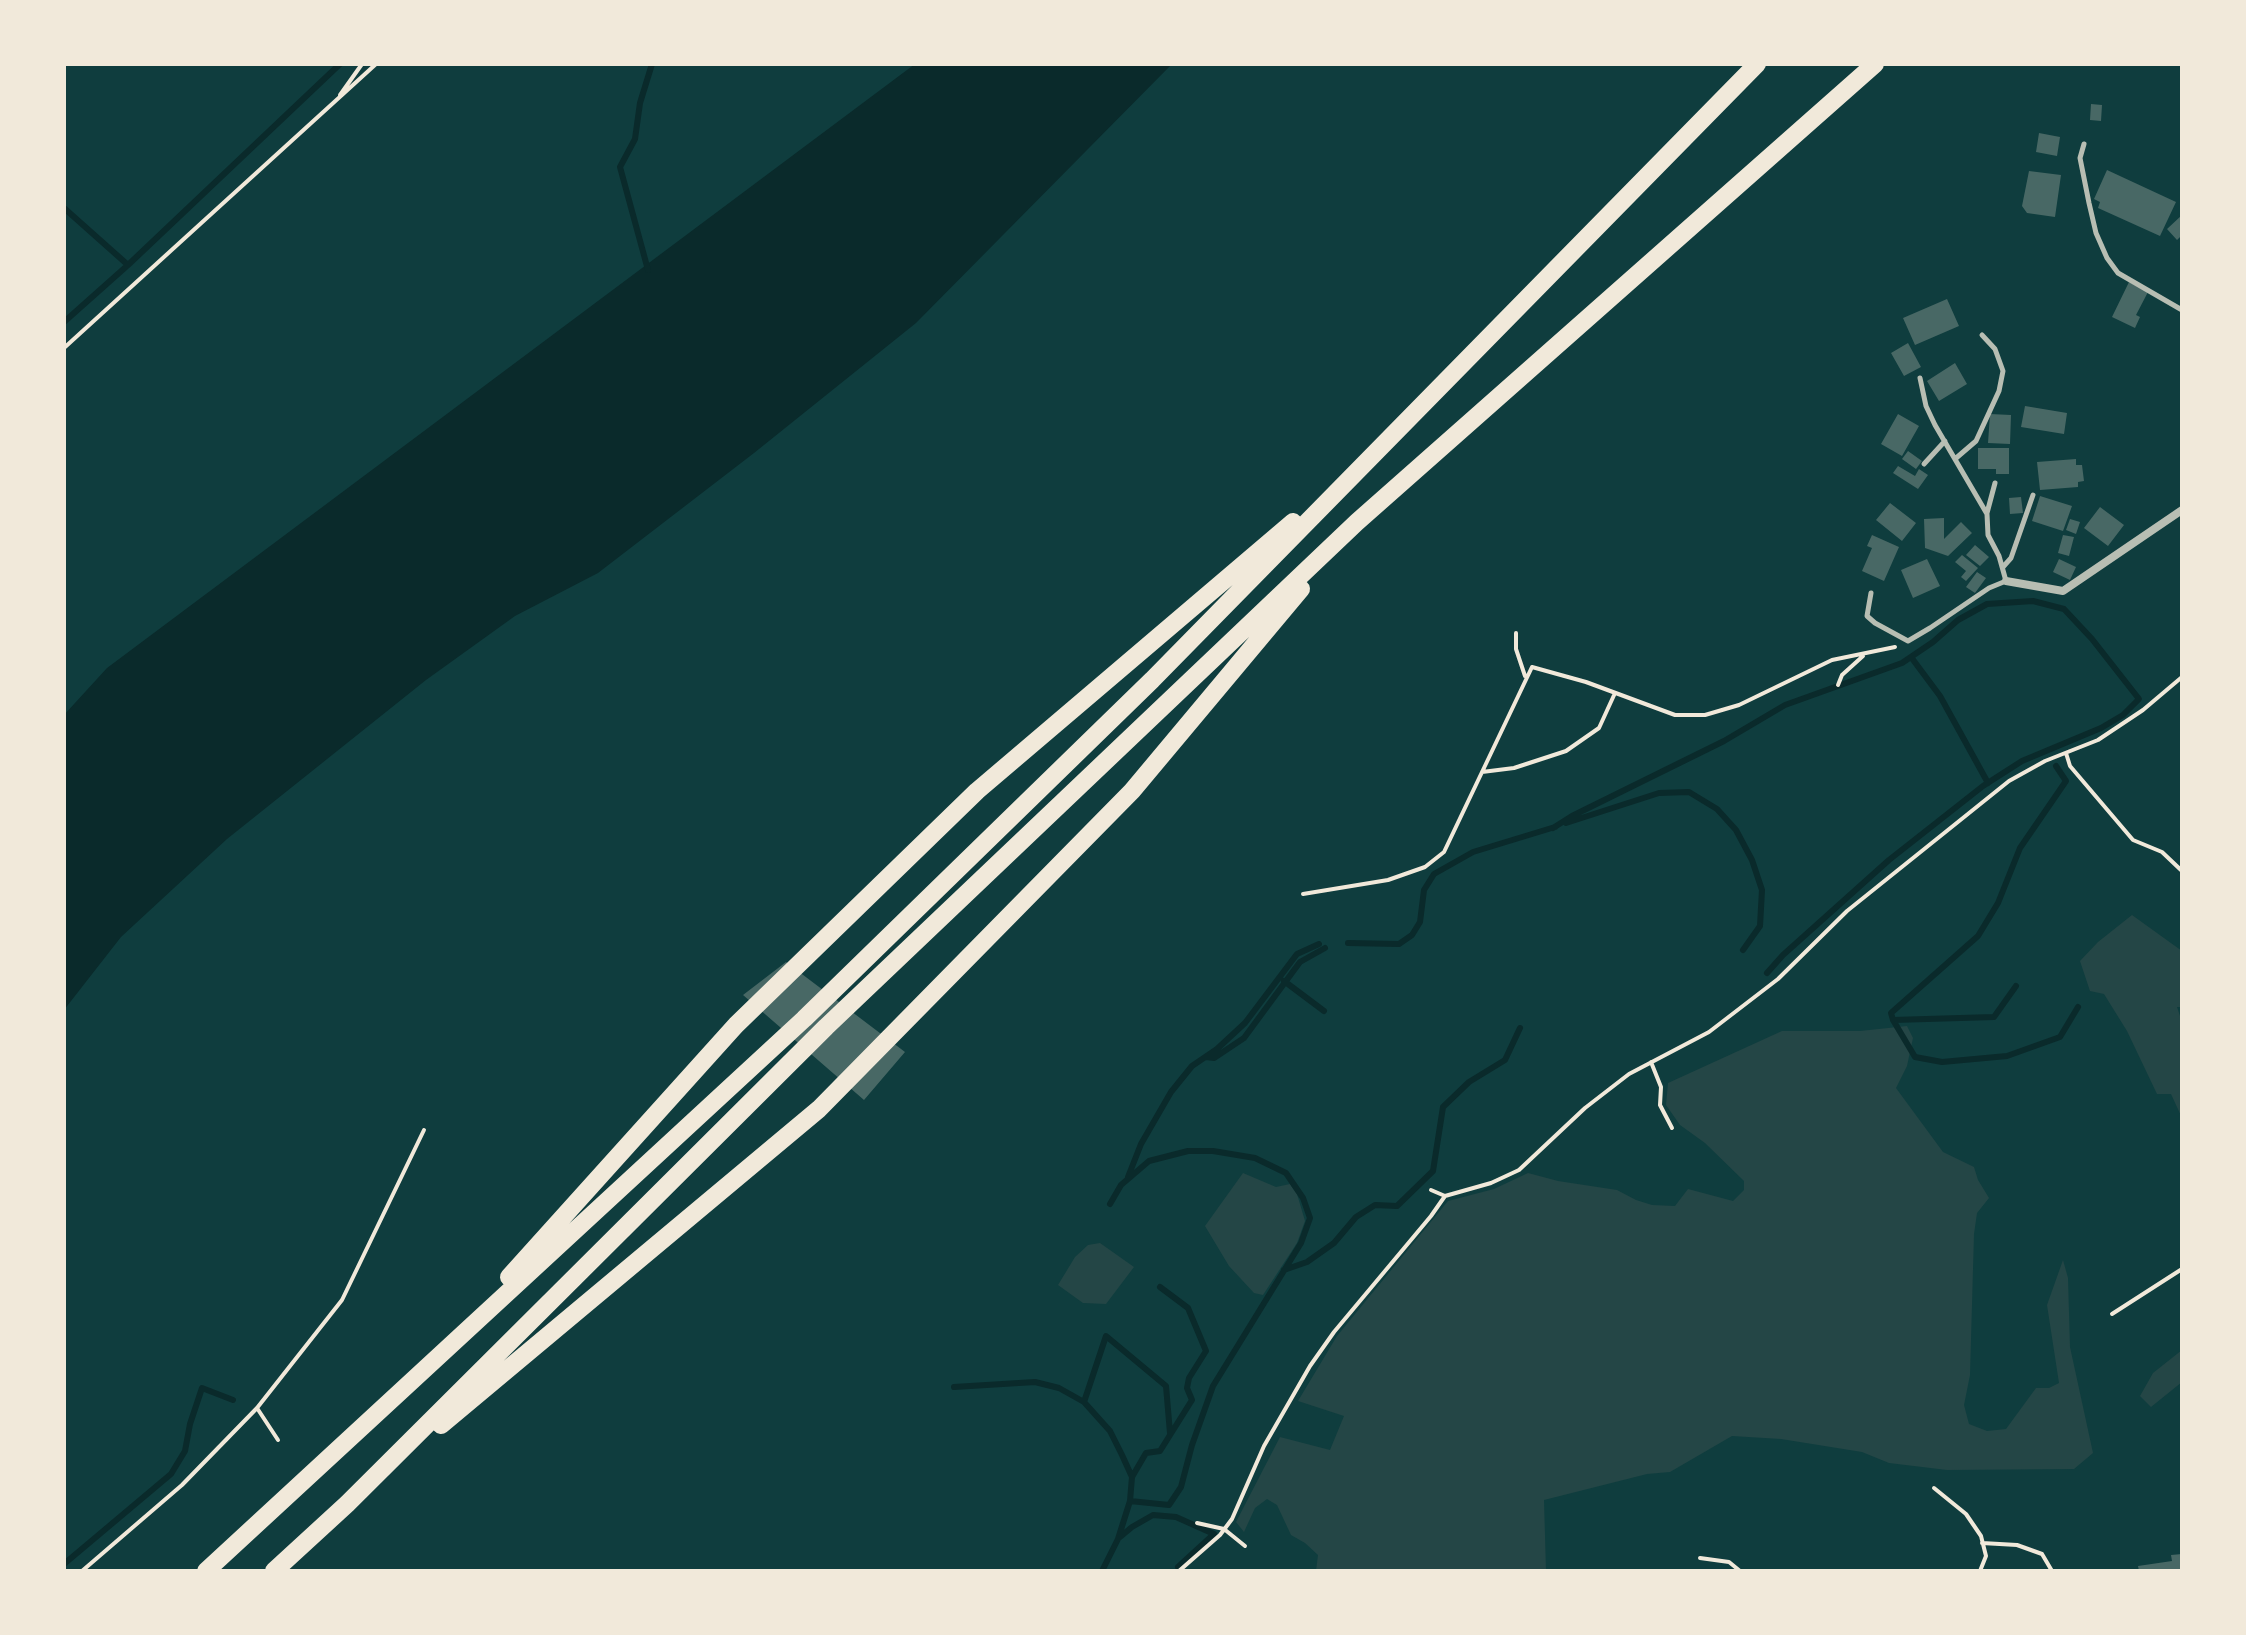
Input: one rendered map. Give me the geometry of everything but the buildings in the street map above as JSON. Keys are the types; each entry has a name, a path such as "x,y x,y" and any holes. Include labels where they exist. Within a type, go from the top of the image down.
{"highway":[{"path":"206,1571 804,1019 1152,680 1757,64"},
{"path":"274,1571 347,1504 826,1027 1357,522 1875,64"},
{"path":"431,1363 736,1025 977,791 1383,445"},
{"path":"347,1504 819,1109 1132,791 1357,522"}],"street":[{"path":"2006,581 2063,591 2182,510"}],"lane":[{"path":"2084,144 2080,158 2089,203 2096,233 2107,258 2118,273 2182,310"},
{"path":"1955,459 1976,441 1999,391 2003,371 1995,349 1982,335"},
{"path":"1920,378 1926,406 1987,514"},
{"path":"1924,464 1945,441"},
{"path":"1871,593 1867,616 1908,641 1989,588 2006,581 1988,535 1987,514 1995,483"},
{"path":"2002,568 2011,558 2033,495"}],"path":[{"path":"336,101 362,64"},
{"path":"64,348 376,64"},
{"path":"1516,633 1516,649 1526,679"},
{"path":"1303,894 1388,880 1425,867 1444,852 1532,667 1675,715 1705,715 1739,705 1832,660 1897,647 1908,641"},
{"path":"1838,685 1842,675 1865,654"},
{"path":"1431,1190 1445,1196 1491,1183 1519,1170 1585,1108 1629,1074 1709,1032 1778,979 1847,911 2009,781 2045,761 2098,740 2143,710 2182,677"},
{"path":"1481,772 1514,768 1566,751 1599,728 1615,693"},
{"path":"2066,753 2070,766 2133,840 2162,852 2182,871"},
{"path":"1651,1062 1661,1087 1660,1105 1672,1128"},
{"path":"82,1571 182,1485 257,1408 342,1300 424,1130"},
{"path":"1179,1571 1232,1519 1264,1446 1310,1366 1445,1196"},
{"path":"2112,1314 2182,1269"},
{"path":"257,1408 278,1440"},
{"path":"1934,1488 1966,1514 1986,1556 1980,1571"},
{"path":"1197,1523 1224,1529 1245,1546"},
{"path":"1982,1543 2017,1545 2042,1554 2052,1571"},
{"path":"1700,1558 1729,1562 1740,1571"}],"shaded area":[{"path":"915,64 1172,64 916,323 598,573 515,616 426,680 227,839 121,937 64,1010 64,715 107,668"},
{"path":"2132,915 2182,951 2182,1007 2177,1007 2182,1022 2182,1118 2171,1094 2157,1094 2127,1031 2104,994 2090,991 2080,961"},
{"path":"1907,1026 1913,1038 1907,1066 1896,1088 1943,1152 1974,1167 1989,1198 1977,1213 1974,1234 1970,1375 1964,1405 1969,1424 1987,1431 2006,1429 2036,1388 2049,1388 2059,1383 2047,1305 2063,1260 2068,1278 2070,1347 2093,1453 2074,1469 1947,1470 1889,1463 1862,1452 1781,1439 1732,1436 1670,1472 1647,1474 1544,1500 1546,1571 1316,1571 1318,1555 1291,1535 1277,1505 1267,1499 1255,1508 1244,1532 1236,1522 1280,1437 1330,1450 1344,1416 1298,1401 1337,1336 1448,1201 1494,1189 1528,1173 1617,1190 1652,1205 1675,1206 1688,1189 1733,1201 1744,1190 1744,1181 1705,1143 1680,1125 1666,1105 1668,1083 1782,1031 1860,1031"},
{"path":"1243,1173 1276,1187 1290,1184 1297,1194 1305,1221 1297,1243 1263,1295 1254,1293 1229,1266 1205,1226"},
{"path":"1100,1243 1134,1267 1106,1304 1083,1303 1058,1285 1075,1257 1088,1245"},
{"path":"2182,1350 2182,1382 2151,1407 2140,1396 2153,1373"}],"waterway":[{"path":"64,322 340,64"},
{"path":"648,270 620,167 635,139 640,103 652,64"},
{"path":"64,208 128,265"},
{"path":"1553,828 1724,741 1785,705 1902,663 1958,620 1987,604 2033,601 2064,609 2139,699 2123,715 2101,728 2022,761 1983,786 1889,860 1767,973"},
{"path":"1911,657 1940,696 1988,783"},
{"path":"2016,986 1994,1017 1893,1020 1891,1013 1978,936 1998,903 2020,848 2066,781 2056,766"},
{"path":"1566,823 1659,793 1689,792 1717,809 1736,830 1752,860 1762,890 1760,926 1743,950"},
{"path":"1348,943 1399,944 1412,935 1420,922 1424,890 1434,874 1473,852 1555,827"},
{"path":"1128,1177 1141,1144 1171,1092 1192,1066 1217,1049 1245,1023 1297,954 1319,944"},
{"path":"1206,1057 1214,1058 1244,1038 1300,962 1325,948"},
{"path":"1284,981 1324,1011"},
{"path":"1893,1020 1915,1057 1942,1062 2007,1056 2060,1037 2078,1007"},
{"path":"1284,1270 1307,1262 1334,1243 1356,1217 1375,1205 1397,1206 1433,1171 1443,1107 1469,1082 1505,1060 1520,1028"},
{"path":"1102,1571 1118,1539 1130,1501 1169,1505 1181,1487 1213,1386 1301,1243 1310,1218 1303,1198 1286,1173 1255,1158 1213,1151 1188,1151 1149,1161 1121,1185 1110,1204"},
{"path":"1132,1477 1146,1453 1160,1451 1192,1400 1187,1388 1189,1378 1206,1351 1188,1308 1160,1287"},
{"path":"1084,1402 1106,1336 1166,1386 1170,1433"},
{"path":"954,1387 1035,1382 1059,1388 1084,1402 1110,1431 1122,1455 1132,1477 1130,1501"},
{"path":"64,1564 171,1474 185,1451 202,1388 233,1400"},
{"path":"1120,1537 1153,1515 1176,1517 1214,1534 1178,1567"}]}
